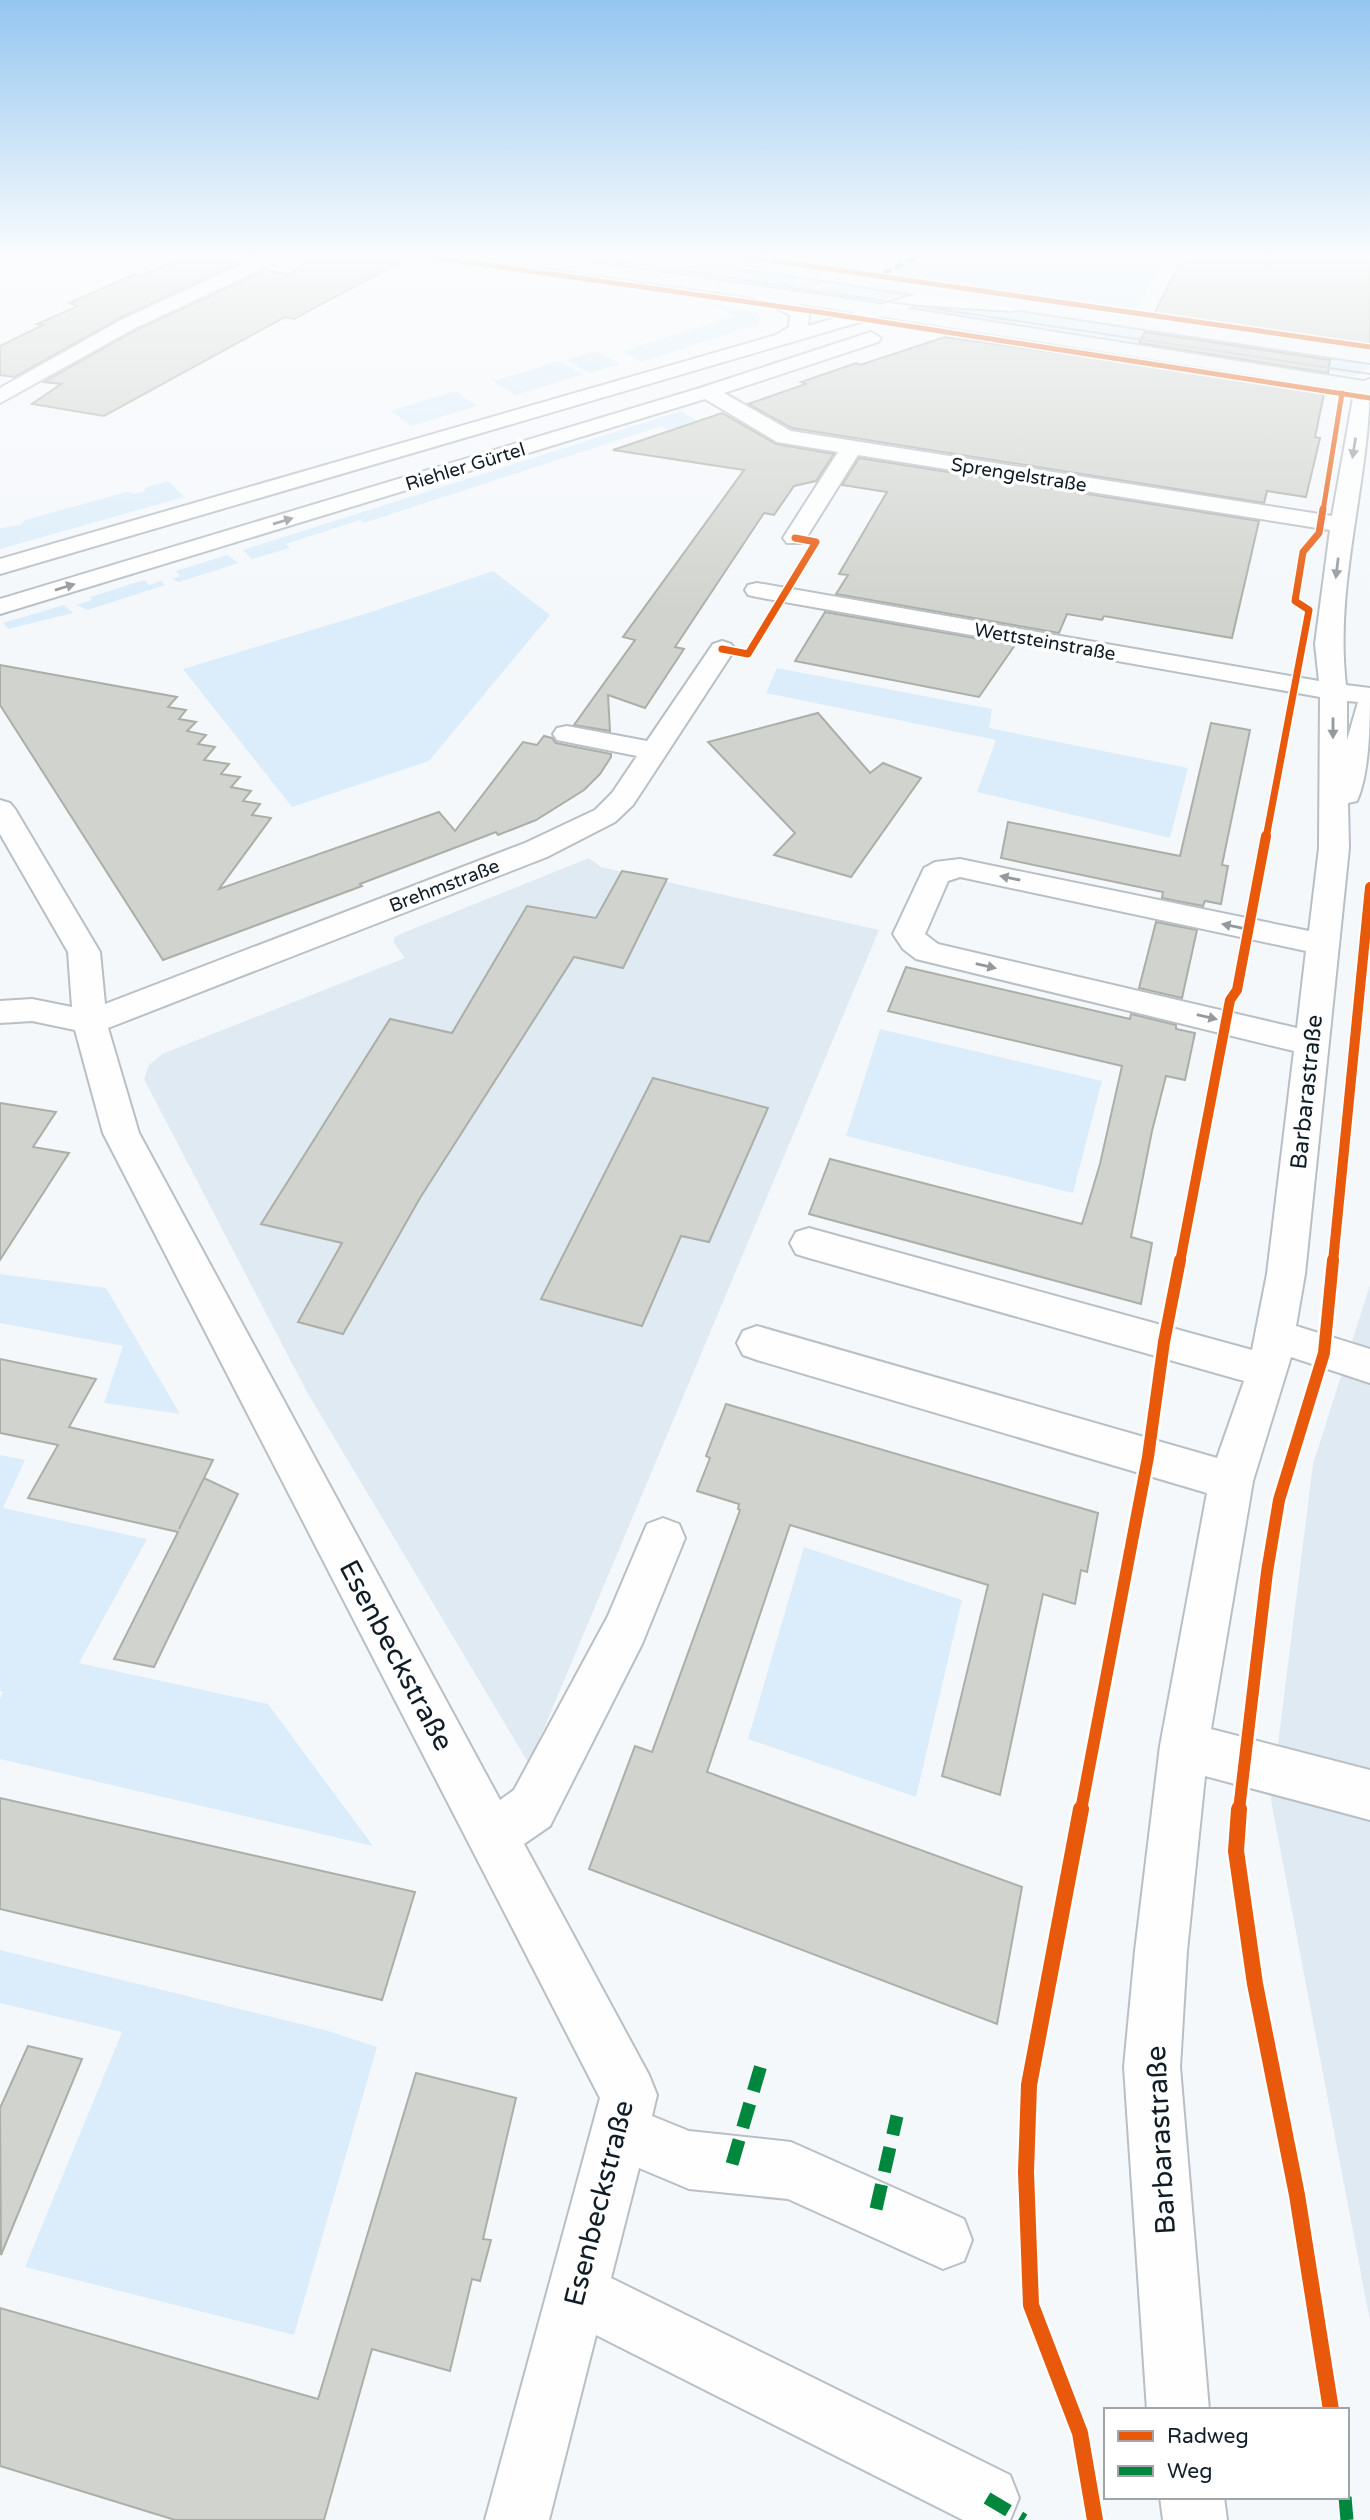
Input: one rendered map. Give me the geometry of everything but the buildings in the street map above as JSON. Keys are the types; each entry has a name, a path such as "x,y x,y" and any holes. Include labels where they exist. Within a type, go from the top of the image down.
{"main road":[{"path":"1288,375 1368,387"}],"street":[{"path":"0,397 39,375"},
{"name":"Riehler Gürtel","path":"0,567 656,375"},
{"name":"Riehler Gürtel","path":"0,607 760,375"},
{"name":"Barbarastraße","path":"1178,2408 1152,2067 1161,1951 1184,1746 1231,1481 1272,1354 1286,1274 1334,848 1333,692 1328,644 1342,525 1368,387"},
{"name":"Sprengelstraße","path":"707,392 785,437 1342,525"},
{"path":"795,538 852,447"},
{"name":"Wettsteinstraße","path":"757,590 1333,692"},
{"name":"Brehmstraße","path":"90,1022 536,850 605,816 623,799 722,649"},
{"path":"1333,692 1370,696"},
{"name":"Barbarastraße","path":"1334,848 1370,705"},
{"path":"567,734 654,751"},
{"name":"Esenbeckstraße","path":"1,812 84,952 90,1022 121,1133 629,2095 517,2520"},
{"path":"1312,1043 927,952 914,942 909,933 935,875 946,869 960,868 1323,944"},
{"path":"0,1012 32,1010 90,1022"},
{"path":"809,1243 1272,1354 1370,1366"},
{"path":"757,1343 1231,1481"},
{"path":"492,1836 532,1808 626,1629 663,1538"},
{"path":"1184,1746 1370,1795"},
{"path":"619,2132 690,2160 791,2171 943,2240"},
{"path":"576,2293 987,2498"},
{"path":"1192,2499 1195,2520"}],"shaded area":[{"path":"514,375 583,375 515,395 493,381"},
{"path":"455,391 477,406 411,426 391,411"},
{"path":"681,411 697,421 668,430 661,426 364,523 360,520 286,544 290,548 252,559 243,550"},
{"path":"168,481 184,497 0,549 0,528 21,525 25,520 127,492 143,492 147,487"},
{"path":"227,555 239,563 179,582 172,579 180,576 176,571"},
{"path":"493,571 550,615 429,761 292,807 183,669 368,613"},
{"path":"144,580 149,585 161,581 165,585 88,610 76,605 92,600 90,597"},
{"path":"64,605 73,613 8,629 3,623"},
{"path":"777,668 992,709 989,728 1188,768 1170,838 977,792 996,740 766,693"},
{"path":"589,858 601,867 879,930 529,1764 307,1392 144,1079 149,1065 162,1054 405,958 394,943 394,938 398,935"},
{"path":"880,1029 1102,1081 1073,1193 846,1136"},
{"path":"0,1274 106,1288 180,1414 104,1403 123,1346 0,1323"},
{"path":"1370,1285 1370,2321 1271,1800 1313,1464"},
{"path":"0,1455 25,1460 3,1508 147,1539 79,1663 268,1704 373,1846 0,1759 0,1699 3,1692 0,1691"},
{"path":"804,1547 962,1600 916,1797 748,1739"},
{"path":"0,1950 325,2030 377,2047 294,2335 25,2267 122,2032 0,2003"}],"marked path":[{"path":"732,2164 764,2055"},
{"path":"876,2209 897,2116"},
{"path":"987,2498 1024,2520"},
{"path":"1345,2499 1347,2520"}],"cycle path":[{"path":"1220,375 1370,398"},
{"path":"1095,2520 1080,2433 1031,2305 1026,2172 1029,2085 1148,1457 1164,1342 1230,1000 1237,990 1309,610 1295,601 1303,552 1319,533 1342,393"},
{"path":"722,649 748,654 816,542 795,538"},
{"path":"1331,2408 1297,2195 1255,1984 1236,1851 1243,1760 1279,1500 1324,1353 1370,887"}]}
